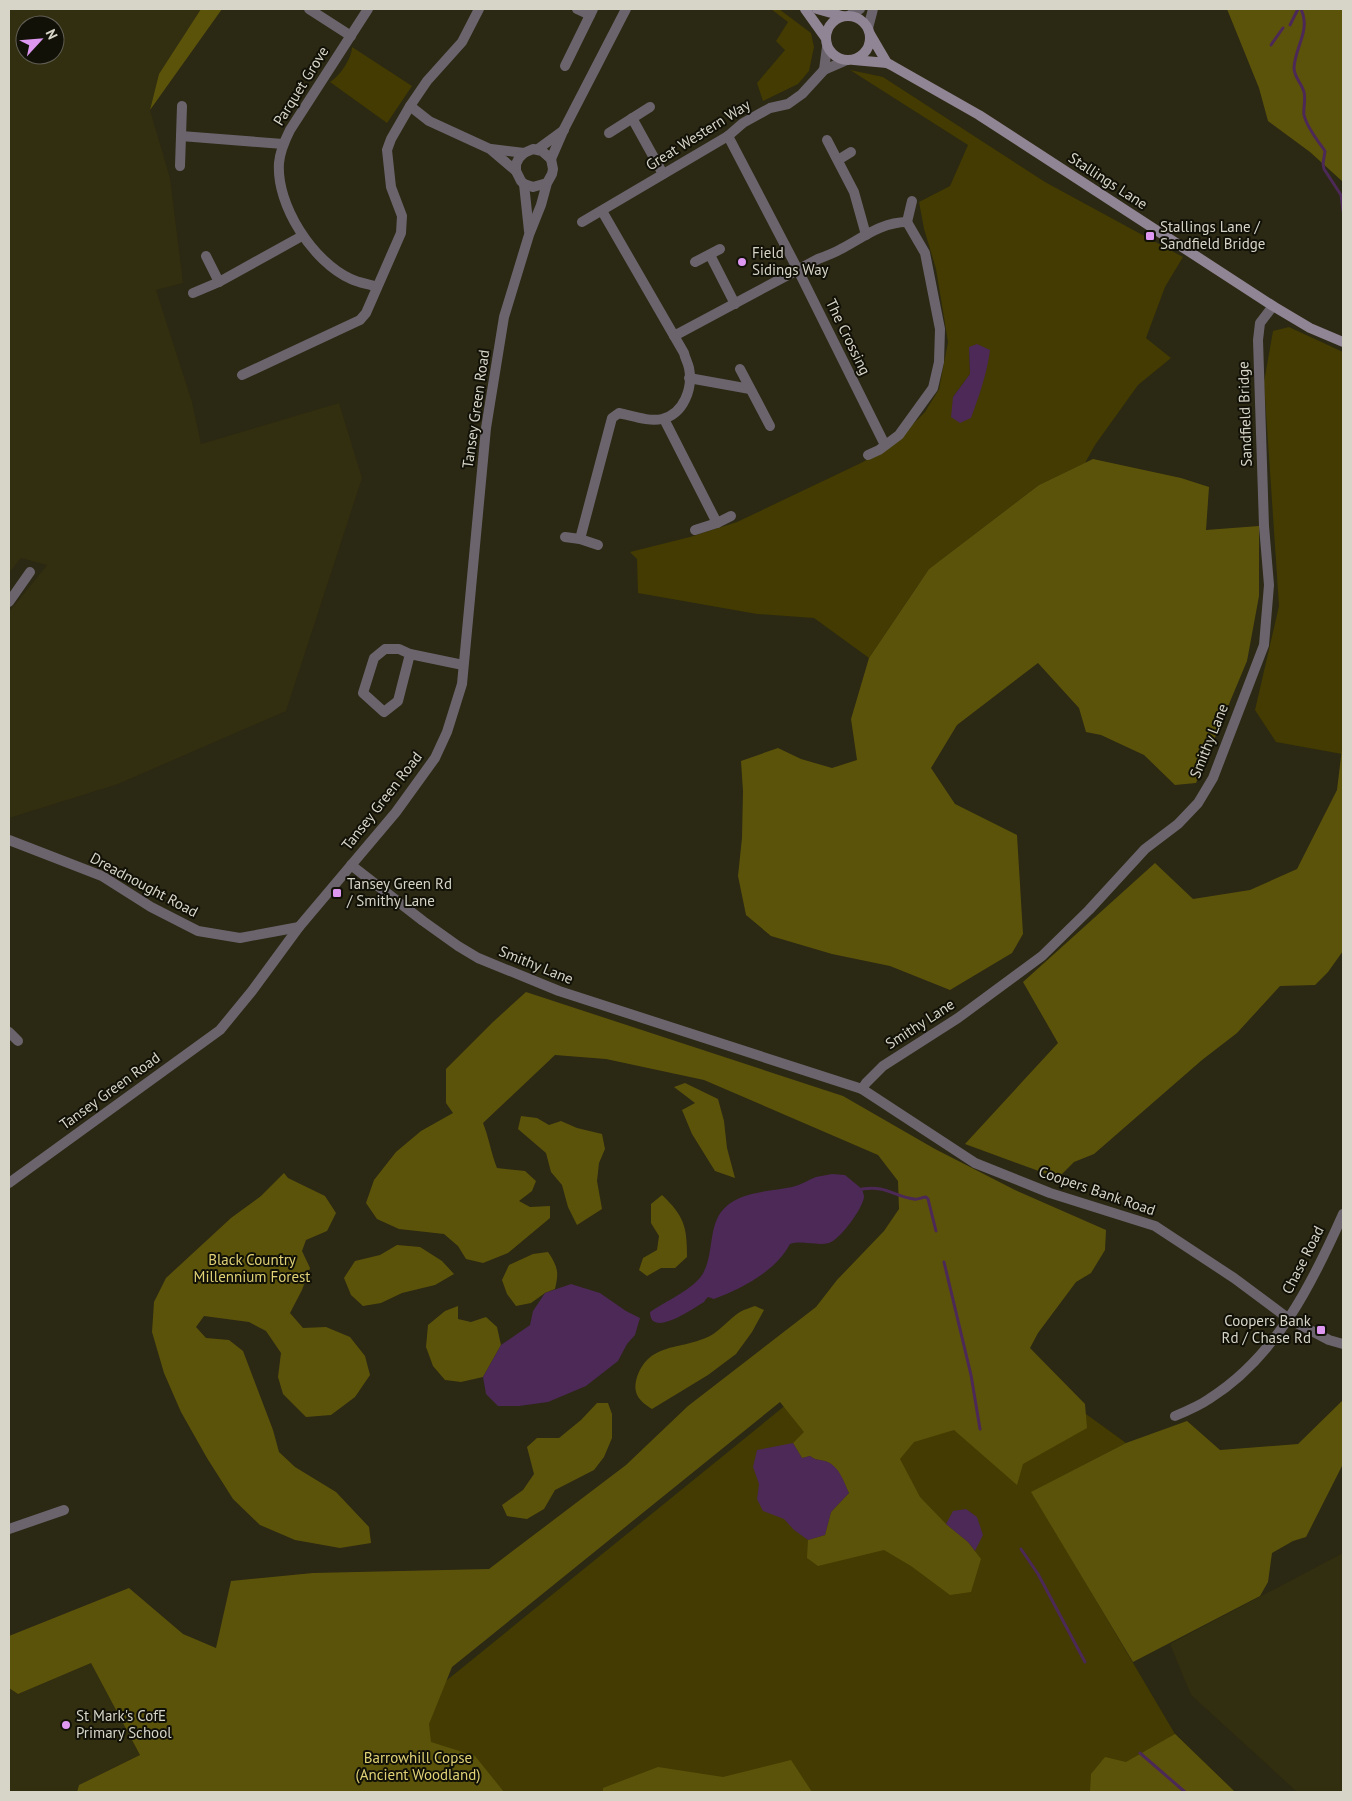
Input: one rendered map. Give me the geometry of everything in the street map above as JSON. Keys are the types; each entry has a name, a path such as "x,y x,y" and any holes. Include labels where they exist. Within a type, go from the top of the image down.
{"main road":[{"path":"806,9 832,54 838,58 850,60 862,56 870,42 869,31"},
{"path":"817,9 858,17 869,31 887,63"},
{"path":"826,42 827,28 834,20 846,15"},
{"name":"Stallings Lane","path":"850,60 887,63 979,115 1273,306 1310,328 1343,342"}],"street":[{"path":"309,9 351,36"},
{"name":"Parquet Grove","path":"368,9 290,130 283,144 279,164 285,200 302,236 311,247 351,279 378,287"},
{"path":"242,375 360,320 366,312 401,233 402,216 391,187 387,150 391,139 410,106 428,81 462,42 479,9"},
{"path":"565,66 592,12 577,9"},
{"name":"Tansey Green Road","path":"9,1183 220,1030 299,927 396,812 435,758 448,732 462,684 488,419 504,317 529,235 541,205 546,183 554,169 551,159 564,129 626,9"},
{"path":"846,15 860,9"},
{"path":"869,31 873,9"},
{"path":"826,42 824,70 850,60"},
{"name":"Great Western Way","path":"582,222 728,136 754,116 770,108 788,104 808,89 824,70"},
{"path":"180,166 182,106"},
{"path":"410,106 429,121 490,148 524,153"},
{"path":"609,132 650,107"},
{"path":"632,118 663,174"},
{"name":"Tansey Green Road","path":"524,153 533,149 538,150 564,129"},
{"path":"181,136 283,144"},
{"name":"The Crossing","path":"728,136 798,270 885,445"},
{"path":"827,140 854,192 866,235"},
{"name":"Tansey Green Road","path":"490,148 516,171 524,184 529,235"},
{"path":"538,150 546,153 551,159"},
{"path":"838,160 851,152"},
{"path":"516,171 519,158 524,153"},
{"path":"524,184 538,187 546,183"},
{"path":"868,455 899,435 934,388 939,362 940,329 925,253 907,222 912,201"},
{"path":"580,539 612,418 620,413 646,419 664,419 683,406 689,388 689,369 684,353 602,211"},
{"path":"674,336 874,230 897,222 907,222"},
{"path":"192,294 219,282 302,236"},
{"path":"695,262 720,250"},
{"path":"710,255 735,304"},
{"path":"206,256 219,282"},
{"name":"Sandfield Bridge","path":"1264,526 1258,340 1260,323 1273,306"},
{"path":"740,369 770,426"},
{"path":"689,378 750,389"},
{"path":"664,419 717,523"},
{"path":"695,530 731,516"},
{"name":"Smithy Lane","path":"351,865 458,946 478,958 559,991 862,1090 866,1083 883,1066 958,1018 1042,956 1089,910 1145,849 1178,824 1198,803 1213,778 1264,645 1269,585 1264,526"},
{"path":"565,537 598,544"},
{"path":"9,602 30,572"},
{"path":"410,654 398,701 384,712 363,693 374,658 385,649 399,649 410,654 463,665"},
{"name":"Dreadnought Road","path":"9,840 102,876 151,907 198,930 240,938 299,927"},
{"path":"9,1032 18,1041"},
{"name":"Coopers Bank Road","path":"862,1090 975,1163 1050,1193 1155,1226 1234,1278 1289,1320 1328,1340 1343,1344"},
{"name":"Chase Road","path":"1176,1416 1209,1400 1232,1383 1265,1351 1289,1320 1324,1256 1343,1214"},
{"path":"9,1526 64,1510"}],"shaded area":[{"path":"9,9 201,9 159,74 150,110 170,178 183,283 156,290 192,402 201,444 339,403 362,478 286,711 118,784 9,818 9,612 47,565 21,558 9,573"},
{"path":"977,344 990,350 987,368 971,418 960,423 951,417 953,397 970,374 969,347"},
{"path":"832,1174 845,1175 862,1189 864,1197 860,1208 850,1223 834,1241 824,1244 790,1244 784,1254 767,1271 736,1290 714,1299 708,1297 704,1302 673,1319 657,1323 652,1320 650,1312 687,1289 702,1275 708,1260 714,1227 721,1212 728,1205 744,1196 792,1187 816,1177"},
{"path":"571,1284 600,1293 640,1318 635,1335 627,1344 618,1361 586,1386 548,1402 519,1406 498,1406 486,1394 483,1377 501,1345 530,1325 533,1311 545,1293"},
{"path":"793,1443 802,1458 810,1456 834,1466 849,1493 831,1512 825,1535 808,1540 794,1530 784,1519 763,1511 757,1499 759,1484 753,1467 757,1450"},
{"path":"966,1509 977,1517 983,1535 975,1551 968,1542 946,1524 953,1511"},
{"path":"1343,1553 1343,1792 1297,1792 1191,1695 1170,1644"},
{"name":"St Mark's CofE Primary School","path":"91,1663 140,1755 79,1785 77,1792 9,1792 9,1688 18,1694"}],"green space":[{"path":"201,9 222,9 150,110 159,74"},
{"path":"771,9 779,9 811,33 814,47 809,71 798,84 763,101 757,83 785,50 776,41 788,22"},
{"path":"1227,9 1343,9 1343,182 1310,152 1268,121 1259,88"},
{"path":"352,47 412,86 387,123 330,82 338,76 345,66"},
{"path":"850,70 883,77 1045,182 1183,257 1165,287 1146,338 1171,358 1138,385 1095,445 1085,463 1039,485 929,569 869,658 814,618 757,614 638,593 637,559 630,552 690,537 737,522 863,462 895,442 925,412 939,389 948,342 936,269 924,229 919,202 950,186 968,145","holes":["969,347 981,390 953,397 970,374"]},
{"path":"1289,327 1343,352 1342,754 1276,742 1255,710 1279,606 1264,382 1273,331"},
{"path":"1093,459 1181,478 1209,487 1206,530 1259,526 1259,596 1247,661 1196,783 1175,785 1144,755 1101,735 1086,732 1079,708 1038,663 957,725 931,768 955,804 1017,835 1023,934 1012,953 950,990 890,966 832,954 771,936 746,915 738,876 742,838 743,791 741,761 778,748 801,759 832,768 857,760 851,719 869,658 929,569 1039,485"},
{"path":"1343,741 1343,951 1328,972 1315,985 1280,986 1237,1033 1202,1060 1094,1154 1074,1162 1058,1178 965,1144 1058,1043 1023,982 1155,863 1193,899 1250,890 1297,869 1337,790"},
{"name":"Barrowhill Copse (Ancient Woodland)","path":"526,992 843,1096 935,1149 1015,1190 1106,1230 1105,1250 1091,1273 1076,1282 1038,1333 1030,1348 1085,1404 1087,1428 1023,1464 1017,1485 954,1430 914,1442 900,1459 920,1497 946,1524 968,1542 981,1559 971,1592 950,1595 911,1566 884,1550 818,1566 807,1558 808,1540 825,1535 831,1512 849,1493 840,1474 830,1463 810,1456 802,1458 793,1443 804,1432 780,1402 452,1667 429,1724 431,1742 475,1756 504,1792 77,1792 79,1785 140,1755 91,1663 18,1694 9,1688 9,1636 129,1588 183,1634 216,1648 231,1581 313,1573 489,1569 626,1465 688,1406 816,1307 837,1280 884,1231 899,1209 898,1181 878,1155 704,1080 606,1059 555,1055 483,1123 497,1168 525,1171 536,1181 532,1191 519,1201 530,1207 550,1206 550,1218 508,1253 483,1263 466,1259 458,1246 444,1234 399,1229 377,1219 366,1203 374,1180 396,1152 421,1131 453,1113 446,1103 446,1069"},
{"path":"685,1083 718,1099 724,1121 727,1148 735,1178 715,1171 692,1134 682,1110 695,1103 674,1087"},
{"path":"521,1116 537,1118 549,1125 561,1121 577,1128 602,1134 605,1149 599,1163 597,1181 602,1209 577,1225 568,1207 562,1185 551,1172 546,1153 518,1129"},
{"name":"Black Country Millennium Forest","path":"284,1173 288,1178 325,1196 336,1213 327,1231 306,1240 302,1251 310,1268 302,1290 290,1313 303,1328 326,1327 350,1337 365,1356 370,1375 355,1397 331,1415 306,1417 283,1394 278,1377 281,1353 266,1331 249,1322 204,1316 196,1327 206,1338 229,1340 243,1351 273,1430 279,1452 295,1467 336,1492 369,1527 371,1543 340,1548 295,1540 260,1525 233,1499 181,1412 164,1373 152,1332 154,1302 166,1278 231,1218 261,1196"},
{"path":"662,1195 675,1209 683,1222 687,1257 675,1268 661,1268 647,1276 639,1270 643,1258 657,1250 659,1236 651,1223 651,1204"},
{"name":"Black Country Millennium Forest","path":"397,1245 420,1247 442,1261 454,1274 435,1285 402,1293 381,1303 363,1306 351,1295 344,1278 355,1261 380,1255"},
{"path":"548,1252 557,1270 555,1289 545,1293 531,1303 516,1306 507,1294 502,1280 509,1265 533,1254"},
{"name":"Barrowhill Copse (Ancient Woodland)","path":"926,1298 1126,1443 1032,1492 1175,1734 1235,1792 309,1792 845,1357"},
{"path":"458,1306 458,1319 471,1322 486,1317 497,1327 501,1345 483,1377 461,1382 445,1380 433,1366 426,1347 428,1325 445,1311"},
{"path":"755,1306 764,1310 752,1332 736,1354 708,1375 652,1409 644,1404 637,1394 635,1386 641,1368 648,1359 666,1349 699,1341 710,1336 740,1312"},
{"path":"1343,1400 1343,1464 1306,1537 1293,1541 1272,1553 1268,1582 1260,1596 1133,1662 1031,1492 1126,1443 1187,1421 1220,1450 1298,1444"},
{"path":"597,1403 608,1403 612,1414 612,1438 604,1457 594,1470 555,1490 544,1509 527,1519 507,1516 502,1505 523,1490 534,1474 527,1447 537,1438 559,1438 581,1420"},
{"path":"1175,1734 1235,1792 1090,1792 1091,1774 1105,1757 1126,1762"},
{"path":"791,1760 812,1792 603,1792 603,1788 658,1767 723,1777"}],"waterway":[{"path":"1290,25 1298,9"},
{"path":"1301,9 1304,24 1294,71 1304,92 1305,120 1325,151 1324,169 1341,195 1343,211"},
{"path":"1271,45 1283,28"},
{"path":"862,1189 877,1188 907,1198 926,1197 936,1231"},
{"path":"944,1262 971,1375 980,1429"},
{"path":"1021,1549 1038,1574 1085,1662"},
{"path":"1140,1753 1185,1792"}],"place":[{"name":"Stallings Lane / Sandfield Bridge","path":"1150,236"},
{"name":"Field Sidings Way","path":"742,262"},
{"name":"Tansey Green Rd / Smithy Lane","path":"337,893"},
{"name":"Coopers Bank Rd / Chase Rd","path":"1321,1330"},
{"name":"St Mark's CofE Primary School","path":"66,1725"}]}
